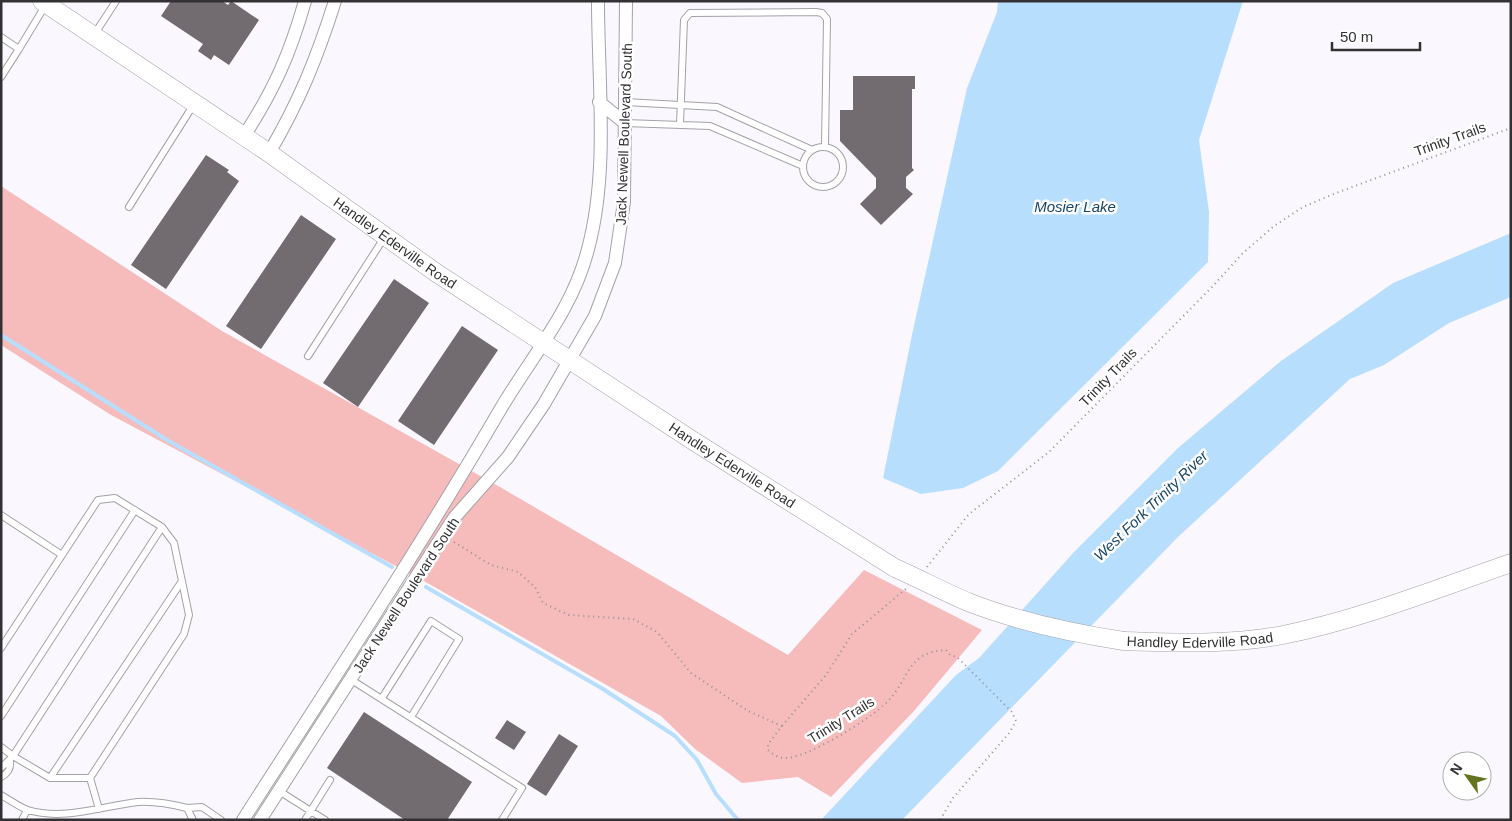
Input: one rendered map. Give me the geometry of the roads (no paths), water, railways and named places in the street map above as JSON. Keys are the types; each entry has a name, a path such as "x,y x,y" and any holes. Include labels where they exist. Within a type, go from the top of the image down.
{"main road":[{"name":"Handley Ederville Road","path":"44,3 269,153 386,236 570,361 695,442 895,568 969,602 1020,620 1067,632 1124,640 1190,644 1260,638 1328,624 1393,604 1511,563"}],"street":[{"path":"244,136 279,77 293,44 306,1"},
{"path":"269,153 295,108 314,65 335,1"},
{"name":"Jack Newell Boulevard South","path":"243,820 461,478 502,407 544,343 575,287 588,250 595,218 598,175 598,1"},
{"name":"Jack Newell Boulevard South","path":"260,820 454,518 508,457 570,361 595,316 615,263 624,202 626,1"},
{"path":"599,102 625,102"},
{"path":"599,102 625,123"},
{"path":"339,672 350,679"},
{"path":"267,783 279,791"}],"lane":[{"path":"94,36 116,1"},
{"path":"1,77 44,3"},
{"path":"680,124 686,15 690,13 822,13 827,19 826,146"},
{"path":"1,37 19,48"},
{"path":"625,102 727,110 812,150"},
{"path":"129,207 195,103"},
{"path":"625,123 710,126 803,166"},
{"path":"826,146 839,154 842,160 843,171 836,183 824,187 813,184 808,180 803,166 806,156 812,150 826,146"},
{"path":"308,356 386,236"},
{"path":"1,648 98,500 115,498 162,527 174,543 189,615 184,634 90,778 99,810"},
{"path":"1,716 134,510"},
{"path":"1,516 62,555"},
{"path":"1,768 12,758 162,527"},
{"path":"50,778 182,581"},
{"path":"382,698 431,621 452,634 459,639 411,717"},
{"path":"350,679 522,788 502,820"},
{"path":"1,747 12,758 50,778 90,778"},
{"path":"1,777 6,775 11,766 12,758"},
{"path":"305,820 330,780"},
{"path":"279,791 325,820"},
{"path":"1,795 27,810 71,815 140,802 167,803 188,808 202,807 221,820"},
{"path":"188,808 193,820"},
{"path":"22,820 27,810"}],"water":[{"name":"Mosier Lake","path":"998,1 1243,1 1199,140 1209,212 1208,262 998,471 963,488 921,494 883,478 913,330 967,88 997,12"},
{"name":"West Fork Trinity River","path":"1511,233 1511,297 1449,323 1384,365 1350,379 1179,536 902,820 821,820 956,675 979,658 1074,552 1178,448 1281,361 1393,283"}],"waterway":[{"path":"1,335 167,440 392,567"},
{"path":"426,587 603,689 675,736 697,760 716,794 738,820"}]}
